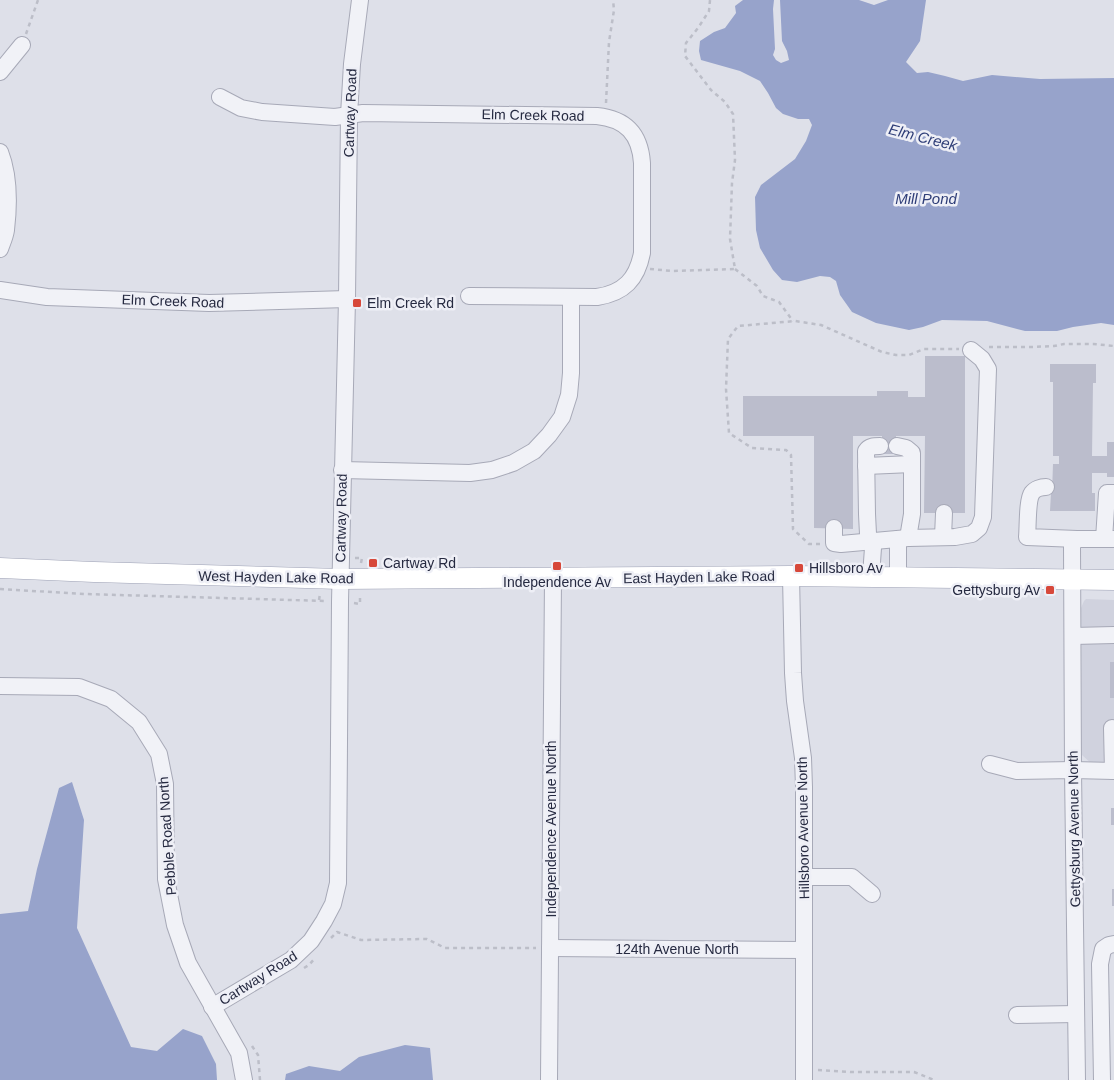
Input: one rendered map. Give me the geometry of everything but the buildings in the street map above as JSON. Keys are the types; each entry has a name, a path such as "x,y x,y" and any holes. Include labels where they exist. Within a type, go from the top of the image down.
{"main road":[{"name":"West Hayden Lake Road","path":"0,568 340,579 553,578"},
{"name":"East Hayden Lake Road","path":"553,578 871,576 1114,580"}],"street":[{"name":"Cartway Road","path":"212,1006 291,960 311,941 332,904 338,883 340,579 347,299 349,115 352,64 360,0"},
{"path":"0,72 22,45"},
{"name":"Elm Creek Road","path":"220,97 241,108 262,112 334,117 363,114 600,116"},
{"path":"469,296 597,297 610,295 622,288 632,278 639,266 642,253 641,151 632,131 620,122 600,116"},
{"path":"0,152 4,161 8,194 6,232 0,249"},
{"name":"Elm Creek Road","path":"0,290 47,297 209,303 347,299"},
{"path":"342,470 470,473 492,470 514,463 534,451 549,435 562,416 569,395 572,297"},
{"path":"834,536 871,541 955,537 972,534 980,528 983,517 988,369 982,359 971,350"},
{"path":"871,576 873,548 868,534 866,514 866,451 868,448 880,446"},
{"path":"897,446 906,448 912,453 912,514 903,538 898,577"},
{"path":"866,466 912,464"},
{"path":"1046,487 1040,487 1032,493 1029,500 1027,538 1109,539 1106,493 1114,493"},
{"path":"943,537 944,513"},
{"name":"Gettysburg Avenue North","path":"1076,538 1072,545 1072,579 1077,1080"},
{"name":"Hillsboro Avenue North","path":"791,576 792,672 794,701 803,758 804,1074"},
{"name":"Independence Avenue North","path":"549,1080 553,578"},
{"path":"1073,636 1114,636"},
{"name":"Pebble Road North","path":"0,686 79,687 112,700 139,722 159,754 165,784 166,879 175,925 188,963 239,1053 244,1080"},
{"path":"990,764 1017,771 1113,771 1112,728"},
{"path":"804,878 852,877 872,894"},
{"path":"1102,1080 1100,964 1103,949 1114,944"},
{"name":"124th Avenue North","path":"550,948 804,950"},
{"path":"1017,1015 1076,1014"}],"path":[{"path":"22,45 38,0"},
{"path":"600,116 614,10 613,0"},
{"path":"710,0 709,11 686,43 684,56 711,90 725,102 733,114 735,160 732,183 730,239 735,269"},
{"path":"639,266 652,270 735,269 757,286 763,296 779,302 793,321"},
{"path":"834,536 809,544 793,529 791,456 786,450 752,448 729,433 726,388 728,339 738,326 793,321 821,325 882,352 896,355 909,355 924,349 1031,348 1064,344 1114,346"},
{"path":"0,589 84,594 320,600"},
{"path":"328,942 336,932 361,940 427,938 445,948 550,948"},
{"path":"300,970 309,965 318,954"},
{"path":"804,1074 914,1072 934,1080"}],"shaded area":[{"path":"1086,599 1114,600 1114,764 1092,764 1082,755 1081,608"}],"water":[{"name":"Mill Pond","path":"743,0 774,0 775,49 773,55 781,63 789,60 782,41 780,0 859,0 874,5 888,0 926,0 920,41 906,62 917,73 928,72 963,81 992,75 1040,79 1114,78 1114,325 1101,323 1057,331 1025,331 987,321 942,320 909,330 876,323 852,312 840,295 836,281 830,277 820,276 797,282 782,280 773,270 760,248 756,230 755,197 761,185 795,159 806,141 812,125 809,119 798,119 783,114 776,108 760,81 740,71 701,60 699,51 700,41 714,32 725,28 736,13 735,6"},
{"path":"72,782 84,820 77,928 131,1047 157,1051 183,1029 202,1036 216,1064 217,1080 0,1080 0,914 28,911 37,869 59,788"},
{"path":"405,1045 430,1048 433,1080 285,1080 286,1074 309,1066 340,1071 359,1057"}],"place":[{"name":"Elm Creek Rd","path":"357,303"},
{"name":"Cartway Rd","path":"373,563"},
{"name":"Independence Av","path":"557,566"},
{"name":"Hillsboro Av","path":"799,568"},
{"name":"Gettysburg Av","path":"1050,590"}],"water label":[{"name":"Elm Creek","path":"923,137"}]}
